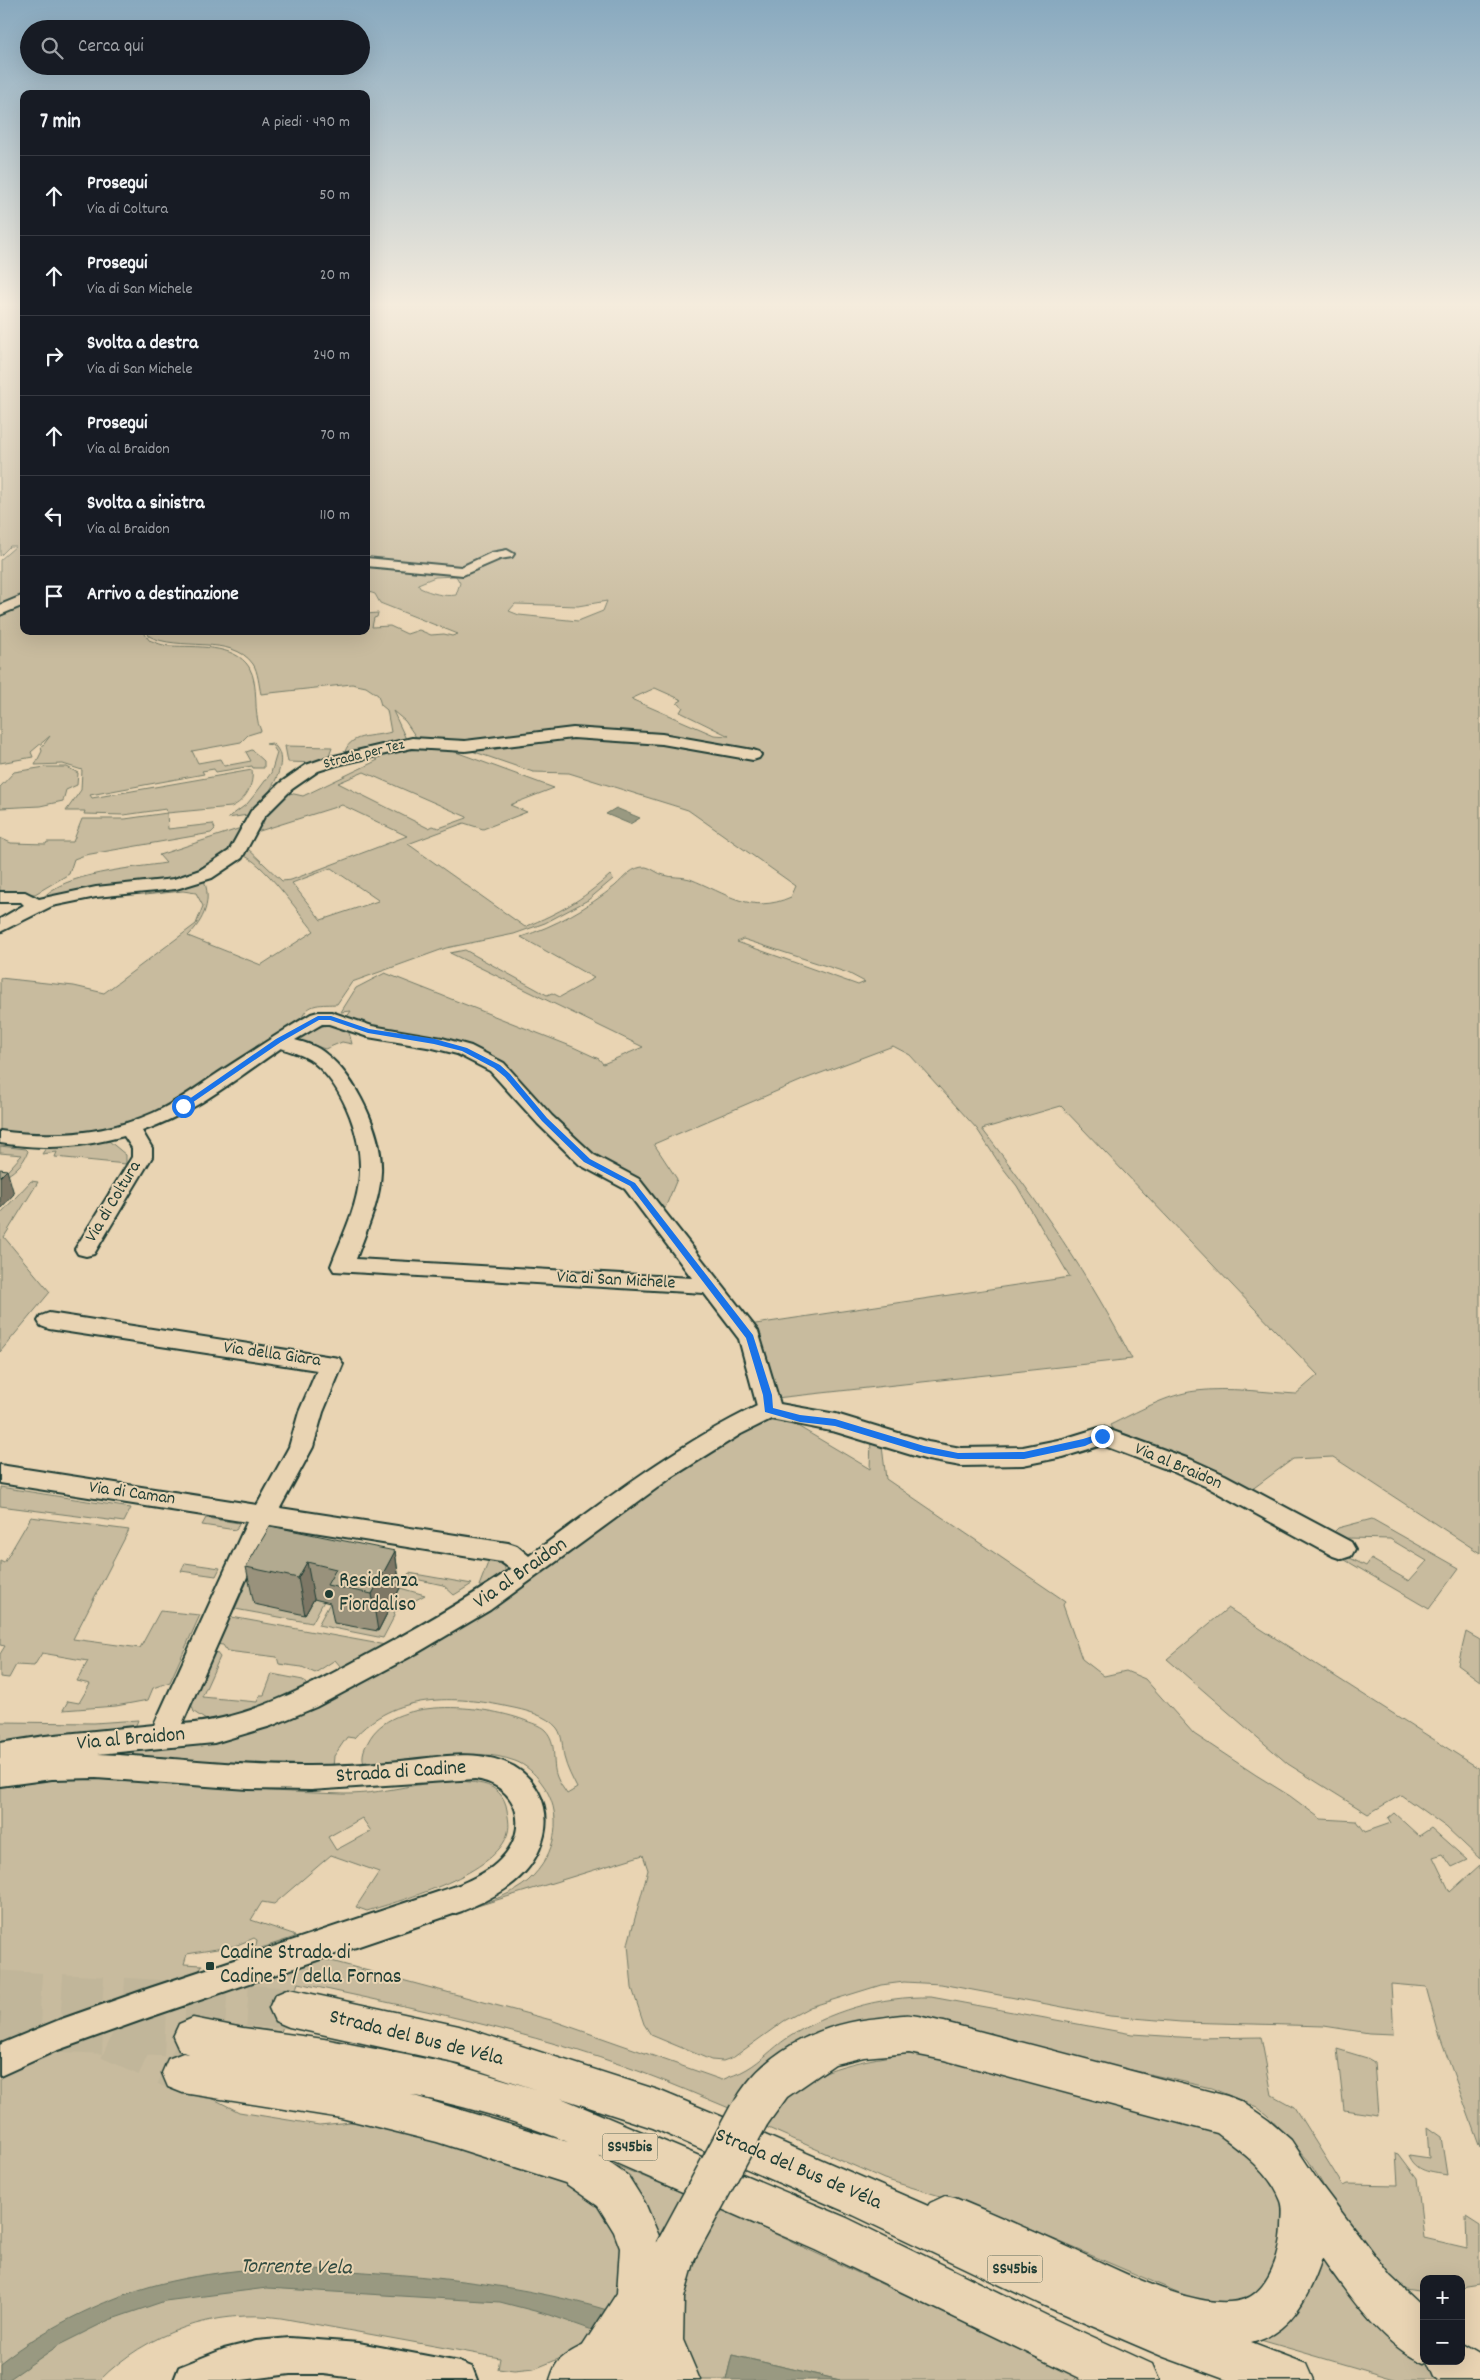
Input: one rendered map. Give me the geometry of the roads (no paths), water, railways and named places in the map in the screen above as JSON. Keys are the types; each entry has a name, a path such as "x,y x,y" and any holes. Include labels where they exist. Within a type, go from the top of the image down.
{"main road":[{"name":"Strada del Bus de Véla","path":"289,2008 459,2045 658,2110 868,2200 1154,2330 1290,2380"},
{"path":"575,2375 640,2298 675,2252 750,2115 772,2083 801,2062 827,2048 864,2038 909,2034 944,2041 1227,2116 1253,2134 1276,2156 1374,2292 1420,2336"},
{"name":"Strada del Bus de Véla","path":"640,2298 642,2248 630,2218 613,2191 578,2166 436,2122 341,2098 188,2055 243,2048 324,2058 452,2084 553,2115 823,2230 1040,2336 1136,2380"},
{"path":"868,2200 955,2220 1182,2318 1208,2324 1226,2324 1256,2318 1266,2312 1276,2302 1295,2274 1302,2254 1305,2220 1303,2196"},
{"path":"675,2252 662,2298 660,2341 677,2380"},
{"path":"575,2375 618,2359 639,2361 658,2368 672,2380"},
{"path":"1456,2365 1479,2380"}],"street":[{"path":"370,562 464,571 496,556 507,554"},
{"path":"0,611 20,601"},
{"name":"Strada per Tez","path":"0,927 37,905 96,892 176,884 206,874 236,854 257,815 286,786 304,773 332,761 412,743 465,746 573,733 596,733 662,739 753,755"},
{"path":"0,897 25,897 37,905"},
{"name":"Via di San Michele","path":"279,1041 312,1020 331,1018 386,1035 452,1046 484,1060 507,1076 545,1120 576,1151 593,1164 632,1184 709,1286"},
{"path":"0,1137 35,1142 87,1138 130,1128 160,1118 183,1106 279,1041"},
{"name":"Via di San Michele","path":"279,1041 311,1053 332,1070 344,1087 368,1137 371,1171 363,1208 342,1266 709,1286"},
{"name":"Via di Coltura","path":"86,1249 142,1157 142,1148 130,1128"},
{"path":"709,1286 750,1337 767,1395 769,1410"},
{"name":"Via della Giara","path":"49,1321 331,1364 311,1412 301,1447 264,1514 224,1596 168,1725"},
{"name":"Via al Braidon","path":"0,1755 168,1725 182,1736 226,1730 306,1699 415,1642 498,1592 703,1445 769,1410 800,1418 835,1423 924,1449 958,1456 1024,1455 1085,1442 1102,1436 1208,1477 1342,1549"},
{"name":"Via di Caman","path":"0,1474 264,1514"},
{"path":"264,1514 508,1553 529,1570"},
{"name":"Strada di Cadine","path":"0,1774 68,1766 100,1766 272,1778 345,1779 460,1767 483,1768 504,1774 518,1784 530,1802 533,1820 529,1840 519,1858 500,1877 483,1886 426,1909 160,1999 50,2039 0,2061"},
{"path":"192,2380 226,2372 258,2359 300,2356 346,2358 459,2380"}],"tunnel":[{"path":"0,1991 289,2008"},
{"path":"0,2029 193,2037"},
{"path":"110,2039 183,2073"}],"place":[{"name":"Residenza Fiordaliso","path":"329,1594"},
{"name":"Cadine Strada di Cadine 5 / della Fornas","path":"210,1966"}],"water label":[{"name":"Torrente Vela","path":"296,2268"}]}
